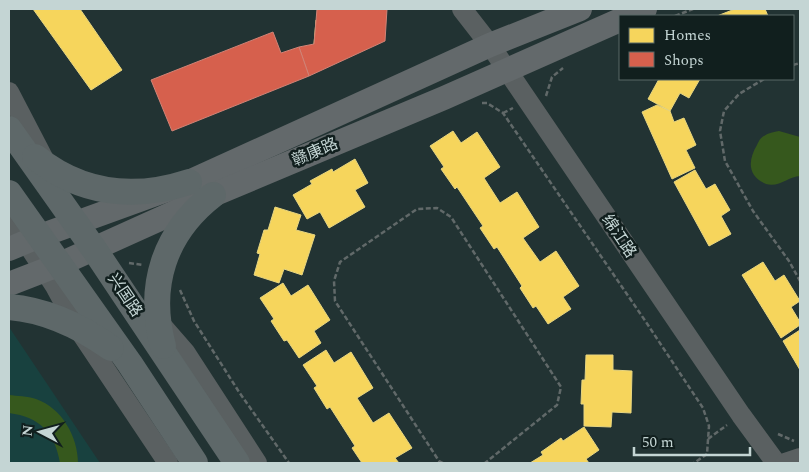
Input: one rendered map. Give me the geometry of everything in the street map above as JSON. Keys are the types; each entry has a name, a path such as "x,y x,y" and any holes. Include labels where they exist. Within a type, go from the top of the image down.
{"main road":[{"name":"赣康路","path":"25,242 190,182 490,45 580,9"},
{"path":"630,15 645,9"},
{"name":"赣康路","path":"9,284 97,248 213,195 444,98 619,20"},
{"path":"9,129 30,152 48,167 78,182 96,188 134,193 153,192 190,182"},
{"name":"兴国路","path":"9,129 97,248 171,365 237,463"},
{"path":"9,194 25,242 52,267 130,364 195,463"},
{"path":"171,365 164,349 158,320 157,296 159,279 170,247 188,218 213,195"},
{"path":"9,306 55,317 77,327 113,349 130,364"}],"street":[{"name":"绵江路","path":"462,9 490,45 741,415 776,463"},
{"path":"9,92 78,222"},
{"path":"9,216 25,242"},
{"path":"97,248 184,352 257,463"},
{"path":"52,267 77,327 168,463"},
{"path":"784,463 800,458"}],"path":[{"path":"678,15 693,9"},
{"path":"545,101 546,90 552,77 563,67"},
{"path":"762,80 739,94 724,110 720,131 725,161 753,211 789,261 800,281"},
{"path":"478,102 487,103 503,113 703,408 709,426 708,454 694,463"},
{"path":"443,463 439,461 335,301 334,281 340,262 417,209 437,208 451,217 561,386 557,405 485,463"},
{"path":"180,287 182,296 194,321 239,392 289,463"},
{"path":"777,434 800,441"}],"shaded area":[{"path":"9,327 100,463 9,463"}],"green space":[{"path":"779,131 800,137 800,176 771,185 755,177 752,172 751,162 759,141 769,133"},
{"path":"9,395 36,399 54,409 61,416 72,434 78,463 60,463 54,443 44,428 29,418 9,413"}],"building: Homes":[{"path":"33,9 80,9 122,70 91,90"},
{"path":"323,9 382,9 379,40 352,37 353,26 344,25 342,51 323,49 324,46 314,44 316,20 321,21"},
{"path":"735,9 765,9 768,15 720,15"},
{"path":"658,80 699,80 689,98 680,93 670,111 648,99"},
{"path":"657,105 670,111 674,122 684,118 696,145 686,150 695,168 672,179 642,112"},
{"path":"453,131 461,143 477,132 500,167 484,178 500,203 517,192 539,227 523,238 540,262 556,251 579,286 563,297 571,309 548,324 536,306 533,308 520,288 522,286 497,247 494,249 480,228 483,226 457,187 455,189 441,169 444,167 430,146"},
{"path":"355,159 368,183 355,190 365,207 329,228 320,212 307,219 293,195 312,184 310,181 332,169 333,172"},
{"path":"695,170 706,189 715,184 730,210 721,216 731,234 709,246 674,182"},
{"path":"275,207 301,215 296,230 315,235 302,275 284,269 279,283 254,275 260,254 257,253 264,230 268,230"},
{"path":"763,262 775,281 784,275 800,301 791,307 800,325 781,338 742,275"},
{"path":"283,283 291,296 308,285 330,320 314,331 321,343 299,358 287,340 284,341 271,321 274,319 260,298"},
{"path":"800,330 800,370 783,341"},
{"path":"326,350 334,363 351,352 373,388 357,398 373,423 389,413 412,448 395,458 399,463 362,463 352,448 355,446 330,407 327,409 314,388 317,386 303,365"},
{"path":"586,355 613,355 613,370 632,371 631,413 612,412 611,427 584,426 584,404 581,404 582,380 585,380"},
{"path":"584,427 599,450 586,459 589,463 530,463 543,455 541,452 561,438 563,441"}],"building: Shops":[{"path":"317,9 387,9 385,41 309,76 299,47 314,44"},
{"path":"273,32 281,53 299,47 309,76 172,131 151,80"}]}
